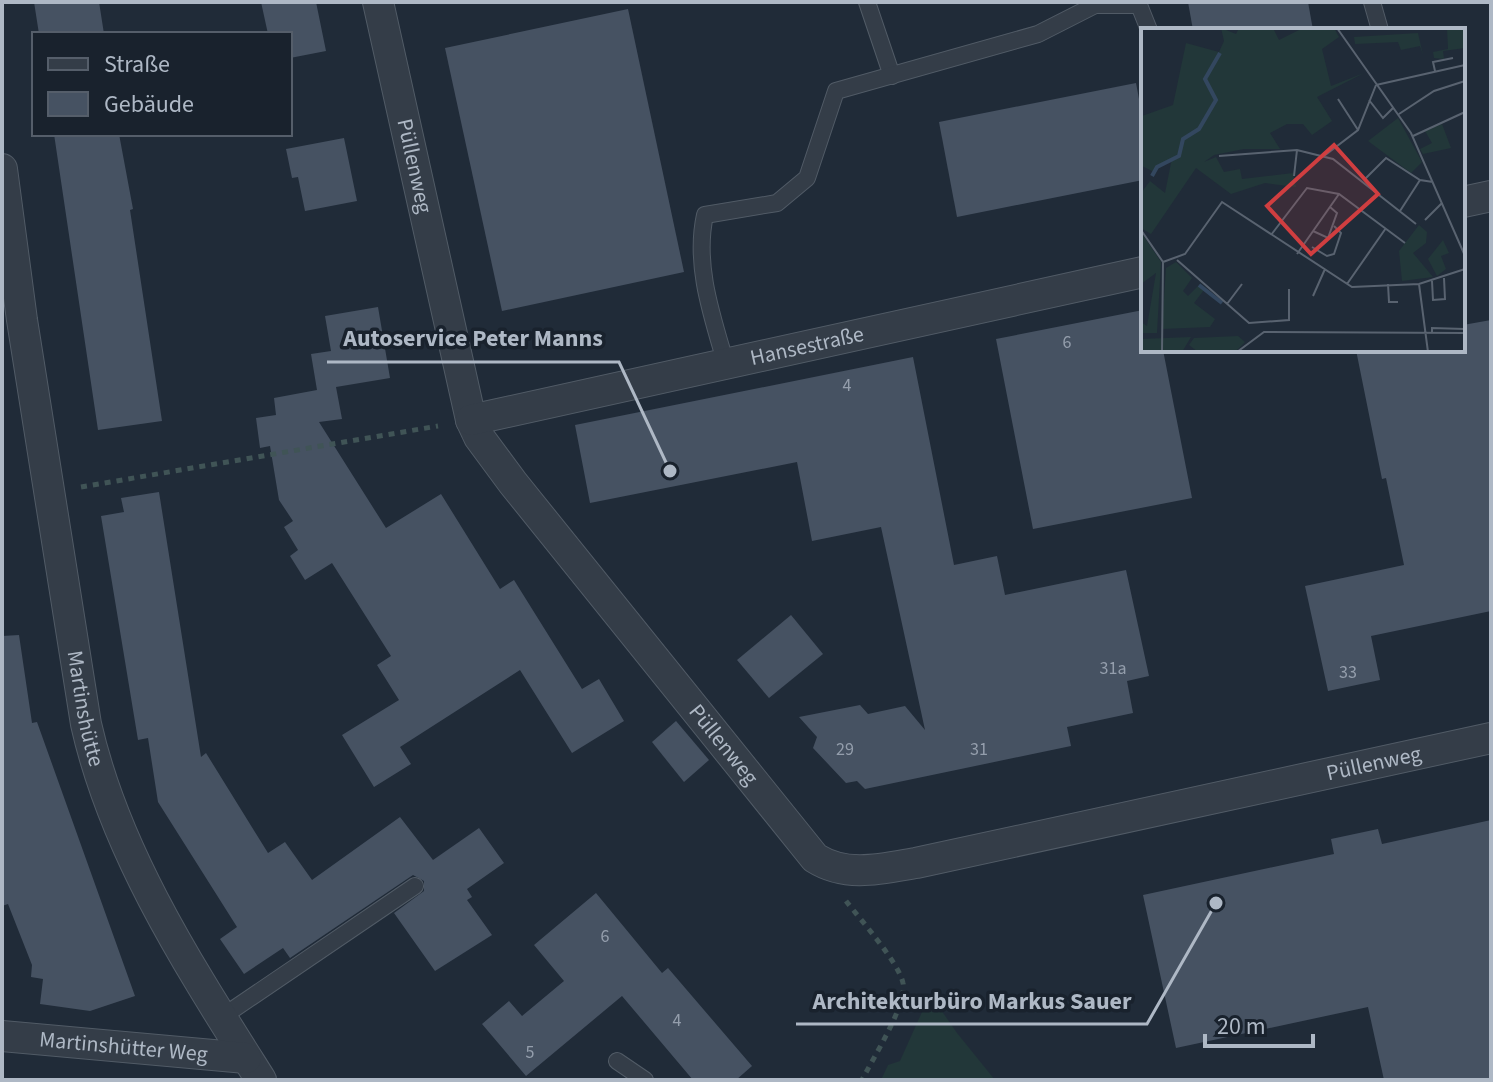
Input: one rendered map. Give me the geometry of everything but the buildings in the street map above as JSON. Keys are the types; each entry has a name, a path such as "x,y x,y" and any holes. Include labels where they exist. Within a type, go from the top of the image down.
{"street":[{"name":"Püllenweg","path":"378,2 471,420 479,437 815,858 827,866 849,871 916,863 1491,738"},
{"name":"Martinshütte","path":"2,169 12,321 50,493 86,724 100,778 119,828 143,877 254,1069"},
{"path":"1465,202 1491,196"},
{"name":"Hansestraße","path":"471,420 1141,272"},
{"name":"Martinshütter Weg","path":"2,1036 254,1069"}],"lane":[{"path":"867,2 892,76"},
{"path":"1372,2 1379,28"},
{"path":"726,364 706,292 701,233 705,215 777,203 807,178 836,91 1038,34 1095,5 1139,5 1148,28"},
{"path":"222,1017 415,886"},
{"path":"617,1061 645,1080"}],"path":[{"path":"50,493 471,420"},
{"path":"815,858 903,982 903,993 896,1012 862,1080"}],"green space":[{"path":"930,994 995,1080 881,1080 888,1065 900,1061"}],"place":[{"name":"Autoservice Peter Manns","path":"670,471"},
{"name":"Architekturbüro Markus Sauer","path":"1216,903"}]}
